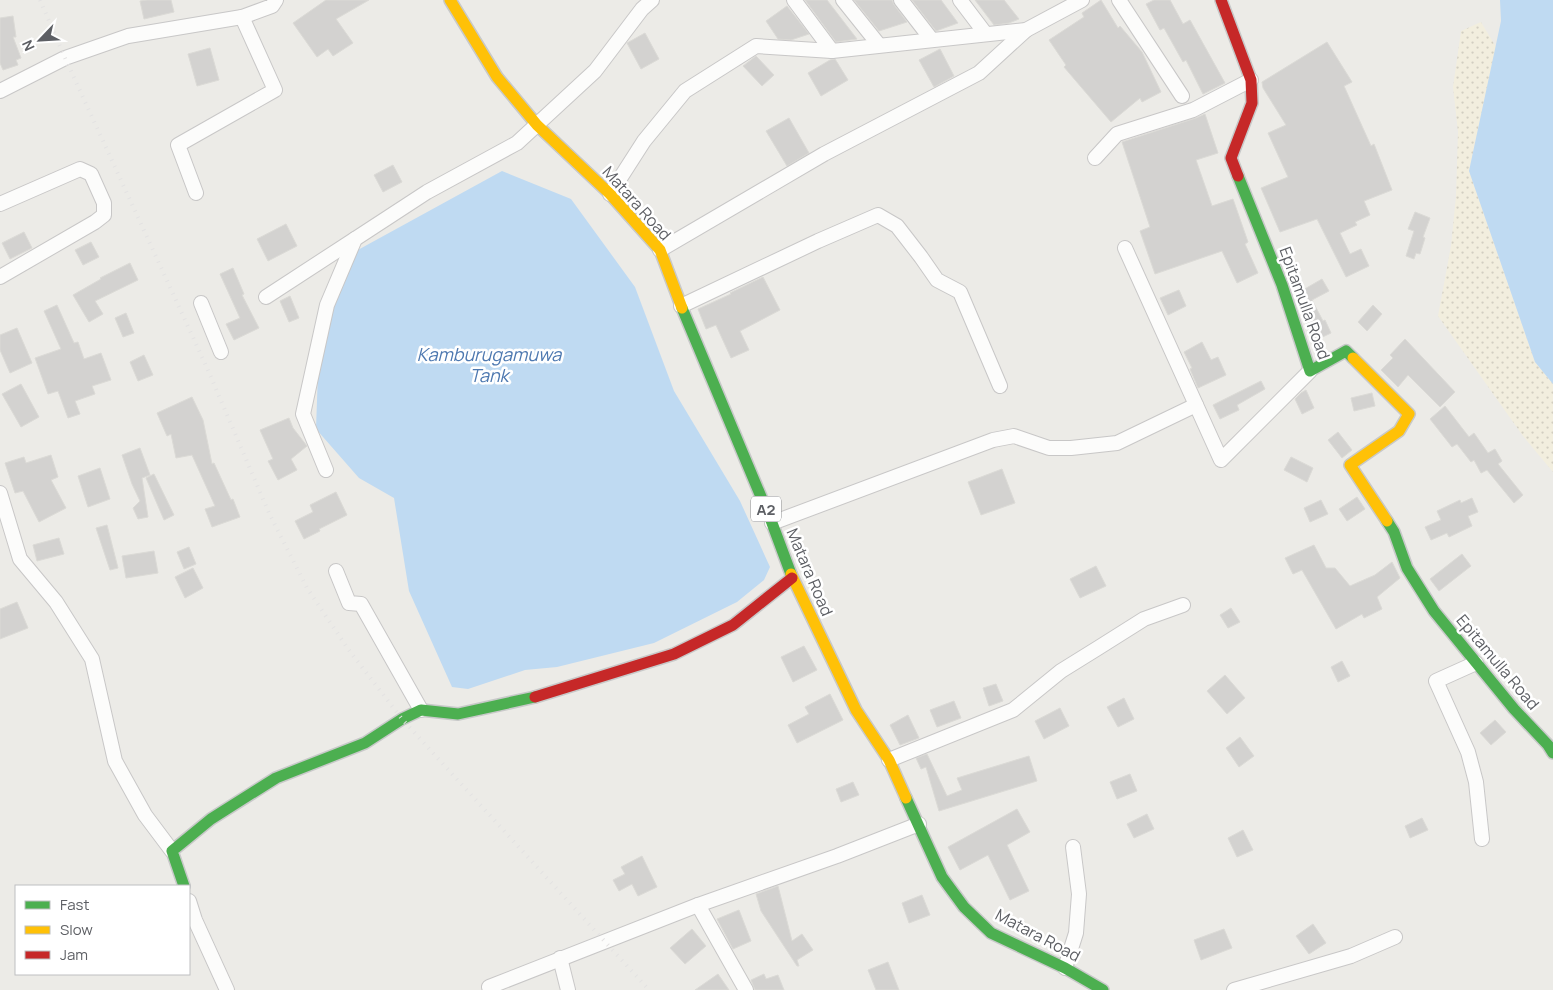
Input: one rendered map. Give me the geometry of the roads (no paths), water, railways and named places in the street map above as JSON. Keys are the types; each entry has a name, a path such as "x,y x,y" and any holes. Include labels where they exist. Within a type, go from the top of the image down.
{"main road":[{"name":"Matara Road","path":"450,0 497,77 537,125 610,194 660,250 681,306 772,523 792,578 856,710 889,760 942,877 964,907 992,933 1065,968 1103,990"},
{"name":"Epitamulla Road","path":"1221,0 1251,80 1252,103 1231,158 1282,285 1310,372 1346,351 1409,414 1399,431 1350,466 1394,532 1406,568 1434,611 1514,709 1548,744 1553,753"},
{"path":"184,885 172,852 211,819 276,778 365,743 402,719 421,710 458,714 531,698 674,654 733,625 792,578"}],"street":[{"path":"0,91 65,58 128,36 242,17 272,6 276,0"},
{"path":"266,297 427,192 517,143 594,70 642,9 652,0"},
{"path":"794,0 832,50"},
{"path":"843,0 879,45"},
{"path":"901,0 932,40"},
{"path":"960,0 985,33"},
{"path":"1119,0 1182,96"},
{"path":"660,250 824,154 979,73 1026,30 1076,2"},
{"path":"196,193 178,144 275,90 242,17"},
{"path":"610,194 644,141 685,91 756,46 832,50 1026,30"},
{"path":"1095,158 1117,134 1193,110 1251,80"},
{"path":"0,204 80,169 91,174 104,202 104,215 95,222 0,277"},
{"path":"681,306 818,241 878,215 897,226 937,280 960,292 1000,386"},
{"path":"326,470 303,414 327,305 354,239"},
{"path":"1125,248 1221,460 1310,372"},
{"path":"201,303 221,352"},
{"path":"772,523 993,440 1014,436 1048,448 1071,448 1117,443 1196,405"},
{"path":"0,493 20,559 56,602 92,659 115,761 145,815 172,852"},
{"path":"336,571 349,603 361,604 421,710"},
{"path":"889,760 1013,710 1061,671 1144,619 1183,605"},
{"path":"1476,662 1436,682 1468,752 1476,782 1482,838"},
{"path":"489,987 698,905 837,856 919,824"},
{"path":"1065,968 1076,934 1079,894 1073,847"},
{"path":"190,904 195,920 227,990"},
{"path":"698,905 746,990"},
{"path":"1234,990 1351,956 1395,937"},
{"path":"560,958 568,990"}],"water":[{"path":"1500,0 1553,0 1553,384 1535,362 1469,171 1501,21"},
{"name":"Kamburugamuwa Tank","path":"502,171 571,199 635,287 674,391 740,501 770,567 764,580 737,602 654,643 557,667 525,670 468,689 452,687 409,591 394,498 359,478 316,429 319,343 356,251"}],"railway":[{"path":"40,0 207,368 269,513 307,588 348,649 402,719 649,990"}]}
